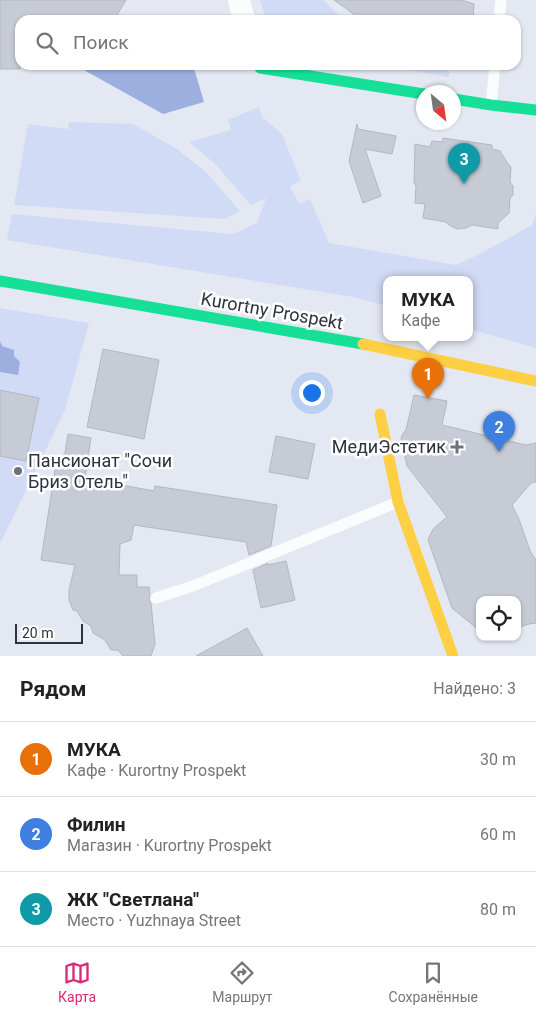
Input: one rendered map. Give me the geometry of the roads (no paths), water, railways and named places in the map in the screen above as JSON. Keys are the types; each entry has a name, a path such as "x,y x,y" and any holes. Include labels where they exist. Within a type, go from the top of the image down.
{"main road":[{"path":"277,70 416,93"},
{"path":"461,100 536,110"},
{"name":"Kurortny Prospekt","path":"0,281 377,347 536,380"},
{"path":"380,414 398,502 453,656"}],"street":[{"path":"239,0 243,15"}],"lane":[{"path":"500,15 501,0"},
{"path":"490,105 494,70"},
{"path":"156,598 193,586 398,502"}],"water":[{"path":"84,70 194,70 204,102 163,114"},
{"path":"0,341 2,346 14,350 14,356 20,362 18,375 0,372"}],"place":[{"name":"ЖК \"Светлана\"","path":"464,184"},
{"name":"МУКА","path":"428,399"},
{"name":"МедиЭстетик","path":"457,447"},
{"name":"Филин","path":"499,452"},
{"name":"Пансионат \"Сочи Бриз Отель\"","path":"18,471"}]}
